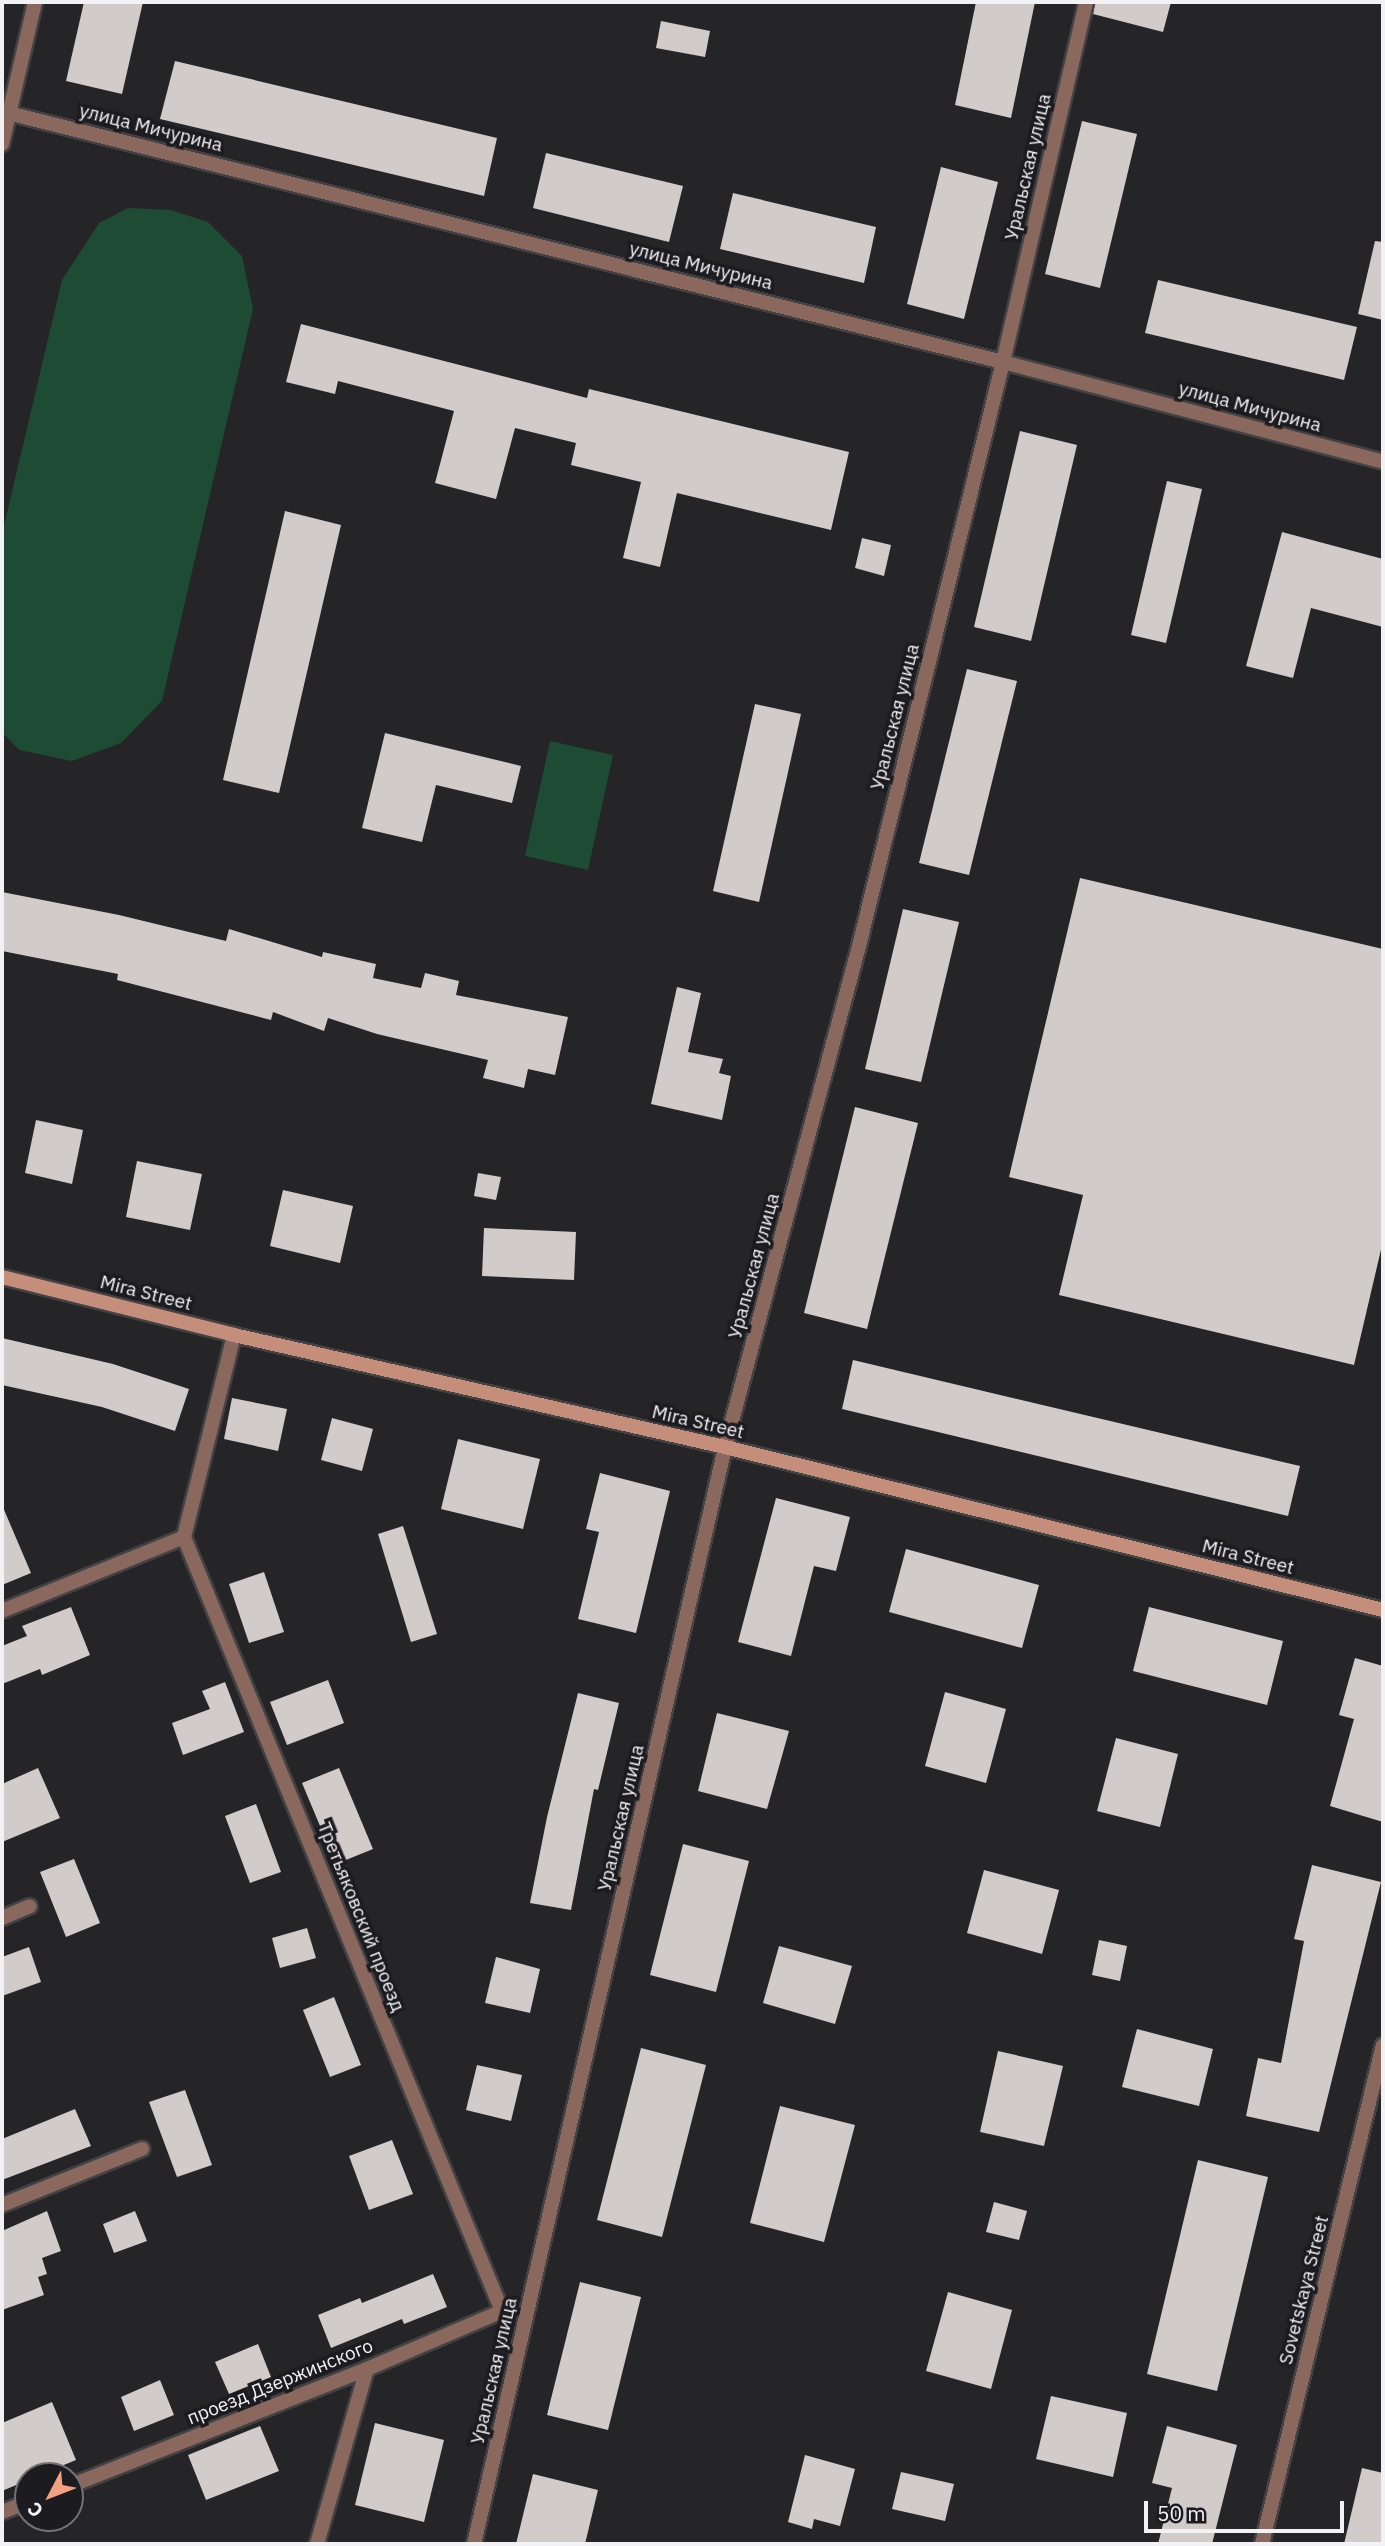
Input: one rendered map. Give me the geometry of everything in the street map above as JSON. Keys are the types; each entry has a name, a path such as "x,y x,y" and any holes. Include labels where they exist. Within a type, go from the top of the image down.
{"street":[{"path":"2,144 35,2"},
{"name":"Уральская улица","path":"474,2544 725,1447 858,950 1003,362 1086,2"},
{"name":"улица Мичурина","path":"8,113 1003,362 1383,462"},
{"name":"Mira Street","path":"2,1277 234,1335 725,1447 1383,1610"},
{"path":"2,1611 184,1537 234,1335"},
{"name":"Третьяковский проезд","path":"184,1537 502,2311"},
{"path":"2,1918 30,1906"},
{"name":"Sovetskaya Street","path":"1262,2544 1383,2045"},
{"path":"2,2205 142,2149"},
{"name":"проезд Дзержинского","path":"84,2480 367,2369 502,2311"},
{"path":"317,2544 367,2369"}],"green space":[{"path":"128,208 171,210 208,222 242,256 253,309 162,701 121,743 72,761 19,750 2,732 2,534 62,280 99,223"},
{"path":"550,741 613,755 588,870 525,856"}],"building":[{"path":"84,2 143,2 122,94 66,81"},
{"path":"976,2 1035,2 1011,118 955,105"},
{"path":"1095,2 1171,2 1163,32 1093,14"},
{"path":"661,21 710,31 705,57 656,48"},
{"path":"175,61 497,138 484,196 160,119"},
{"path":"1082,121 1137,134 1100,288 1045,274"},
{"path":"546,153 683,186 669,242 533,208"},
{"path":"941,167 998,182 964,319 907,304"},
{"path":"733,193 876,227 864,283 720,249"},
{"path":"1375,241 1383,242 1383,320 1358,314"},
{"path":"1158,280 1357,327 1344,380 1145,333"},
{"path":"301,324 587,398 589,389 849,452 831,530 677,493 660,567 623,558 641,482 571,465 576,443 515,428 496,499 435,483 454,411 338,381 335,394 286,382"},
{"path":"1020,431 1077,445 1031,641 974,627"},
{"path":"1167,481 1202,489 1166,643 1131,635"},
{"path":"285,511 341,525 279,793 223,780"},
{"path":"1282,532 1383,559 1383,627 1311,608 1293,678 1246,666"},
{"path":"862,538 891,545 884,576 855,568"},
{"path":"967,669 1017,681 969,875 919,863"},
{"path":"755,704 801,714 759,902 713,891"},
{"path":"385,733 521,766 512,803 436,785 422,842 362,828"},
{"path":"1080,878 1383,949 1383,1241 1354,1365 1059,1295 1083,1195 1009,1177"},
{"path":"2,892 119,915 226,941 229,929 322,957 323,952 376,964 373,978 421,988 425,973 459,981 456,995 568,1017 555,1075 528,1069 524,1088 483,1078 488,1060 377,1034 328,1018 324,1031 273,1012 271,1020 117,980 118,974 2,951"},
{"path":"903,909 959,922 921,1082 865,1069"},
{"path":"677,987 701,993 688,1052 723,1059 719,1073 731,1076 722,1120 651,1104"},
{"path":"855,1107 918,1123 867,1329 804,1313"},
{"path":"36,1120 83,1130 72,1184 25,1173"},
{"path":"137,1161 202,1174 190,1230 126,1217"},
{"path":"478,1173 501,1177 496,1200 474,1196"},
{"path":"283,1190 353,1206 340,1263 270,1246"},
{"path":"484,1228 576,1232 574,1280 482,1276"},
{"path":"2,1338 113,1364 189,1389 175,1431 102,1407 2,1385"},
{"path":"853,1360 1300,1466 1288,1516 842,1409"},
{"path":"232,1398 287,1409 278,1451 224,1439"},
{"path":"332,1418 373,1429 362,1471 321,1460"},
{"path":"458,1439 540,1459 523,1529 441,1509"},
{"path":"600,1473 670,1491 636,1633 578,1619 599,1532 586,1529"},
{"path":"776,1498 850,1517 836,1571 814,1566 791,1656 738,1642"},
{"path":"2,1505 31,1573 2,1585"},
{"path":"403,1526 437,1634 411,1642 378,1534"},
{"path":"906,1549 1039,1585 1022,1648 889,1612"},
{"path":"264,1572 284,1632 249,1643 229,1584"},
{"path":"71,1607 90,1655 42,1675 40,1669 2,1684 2,1646 27,1636 22,1626"},
{"path":"1149,1607 1283,1641 1267,1705 1133,1671"},
{"path":"1355,1658 1383,1666 1383,1822 1330,1806 1354,1719 1339,1715"},
{"path":"328,1680 344,1723 287,1745 270,1702"},
{"path":"225,1682 244,1732 183,1755 172,1723 210,1709 202,1691"},
{"path":"945,1692 1006,1709 986,1783 925,1766"},
{"path":"578,1693 619,1703 598,1790 594,1789 571,1910 530,1903 547,1817"},
{"path":"717,1713 789,1731 767,1809 698,1791"},
{"path":"1116,1738 1178,1754 1160,1827 1097,1811"},
{"path":"38,1768 60,1818 2,1842 2,1784"},
{"path":"339,1768 373,1849 336,1864 302,1783"},
{"path":"256,1804 281,1872 250,1883 225,1816"},
{"path":"683,1844 749,1861 716,1992 650,1975"},
{"path":"74,1859 100,1923 66,1937 40,1872"},
{"path":"1312,1865 1381,1882 1319,2132 1246,2116 1258,2058 1281,2063 1304,1941 1294,1939"},
{"path":"984,1870 1059,1890 1042,1954 967,1933"},
{"path":"307,1928 316,1958 280,1968 272,1938"},
{"path":"1099,1940 1127,1946 1120,1981 1092,1975"},
{"path":"779,1946 852,1966 835,2024 763,2003"},
{"path":"29,1947 41,1982 2,1996 2,1957"},
{"path":"496,1957 540,1969 530,2013 485,2003"},
{"path":"334,1997 361,2065 330,2077 303,2010"},
{"path":"1137,2029 1213,2049 1199,2106 1122,2087"},
{"path":"641,2048 706,2065 662,2237 597,2220"},
{"path":"998,2051 1063,2066 1044,2146 980,2132"},
{"path":"477,2065 522,2075 511,2121 466,2110"},
{"path":"185,2090 212,2165 177,2177 149,2102"},
{"path":"780,2106 855,2125 824,2242 750,2223"},
{"path":"75,2109 91,2146 2,2180 2,2139"},
{"path":"392,2140 413,2194 369,2210 349,2156"},
{"path":"1198,2160 1268,2177 1217,2391 1147,2374"},
{"path":"994,2202 1027,2211 1019,2240 986,2232"},
{"path":"47,2211 61,2251 42,2258 47,2274 38,2277 44,2295 2,2310 2,2231"},
{"path":"135,2211 147,2241 114,2253 103,2224"},
{"path":"433,2274 447,2307 404,2324 402,2319 331,2348 318,2315 360,2298 362,2303"},
{"path":"580,2282 641,2297 608,2430 547,2415"},
{"path":"948,2292 1012,2310 991,2389 926,2371"},
{"path":"258,2344 271,2377 229,2394 215,2362"},
{"path":"160,2380 174,2415 134,2431 121,2397"},
{"path":"1051,2396 1127,2413 1113,2477 1036,2459"},
{"path":"52,2402 76,2460 14,2462 14,2486 2,2491 2,2423"},
{"path":"375,2423 444,2440 424,2522 355,2505"},
{"path":"260,2426 279,2471 206,2500 188,2455"},
{"path":"1167,2426 1237,2445 1212,2544 1158,2544 1172,2488 1152,2483"},
{"path":"805,2455 855,2469 840,2526 814,2519 812,2529 788,2522"},
{"path":"1362,2468 1383,2473 1383,2544 1344,2544"},
{"path":"901,2472 954,2484 945,2521 892,2509"},
{"path":"533,2474 598,2490 585,2544 516,2544"}]}
